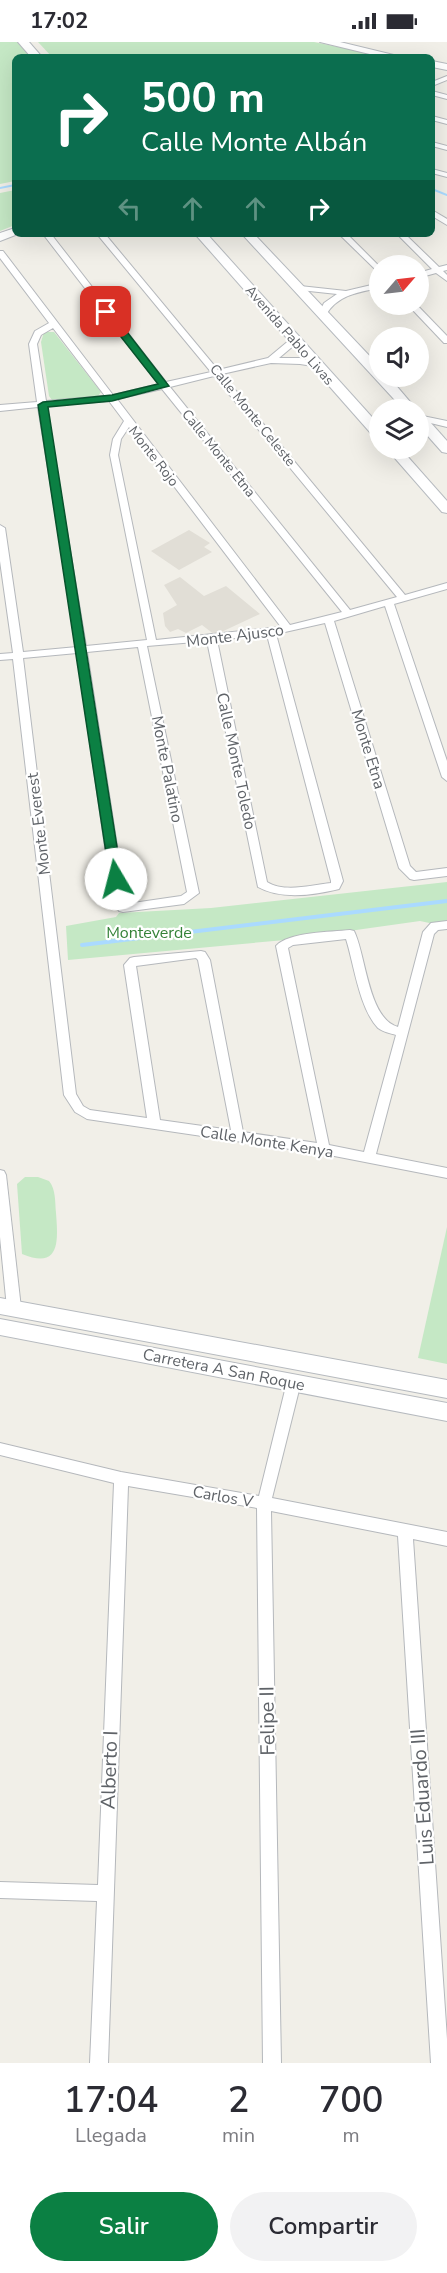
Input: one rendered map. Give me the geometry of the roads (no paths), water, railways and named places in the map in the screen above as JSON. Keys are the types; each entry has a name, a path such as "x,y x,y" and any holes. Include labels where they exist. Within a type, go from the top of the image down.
{"main road":[{"path":"24,42 34,54"},
{"path":"325,42 383,54"},
{"name":"Avenida Pablo Livas","path":"204,237 369,423"},
{"path":"251,237 369,364"},
{"path":"390,387 401,399"},
{"path":"429,429 447,449"},
{"path":"402,459 447,509"},
{"name":"Carretera A San Roque","path":"7,1307 447,1389"},
{"name":"Carretera A San Roque","path":"0,1327 447,1412"}],"street":[{"path":"435,214 447,224"},
{"name":"Calle Monte Etna","path":"49,237 164,386 348,614"},
{"name":"Calle Monte Celeste","path":"104,237 403,598"},
{"path":"346,237 369,261"},
{"path":"404,237 447,279"},
{"name":"Monte Rojo","path":"0,254 288,629"},
{"path":"429,273 447,267"},
{"path":"300,288 346,293"},
{"path":"323,313 327,305 346,293 369,288"},
{"path":"422,315 447,341"},
{"path":"54,324 36,332 33,343 82,650"},
{"path":"272,360 295,340"},
{"path":"0,408 112,398 272,360 300,361 316,365"},
{"path":"429,420 447,424"},
{"name":"Monte Palatino","path":"82,650 119,902 123,908 184,900 193,893 114,455 117,439 128,423"},
{"path":"447,444 447,449"},
{"name":"Monte Everest","path":"0,528 18,655 70,1095 79,1109 87,1114"},
{"name":"Monte Ajusco","path":"0,657 271,632 329,619 447,586"},
{"path":"388,602 447,777"},
{"name":"Monte Etna","path":"329,619 405,868 414,876 447,872"},
{"name":"Calle Monte Toledo","path":"212,639 262,884 279,891 335,886 337,881 271,632"},
{"path":"369,1158 429,932 441,925"},
{"path":"324,1149 282,946 287,942 347,933 351,936 378,1020 390,1030 401,1032"},
{"path":"154,1123 130,965 134,961 196,954 201,955 204,960 238,1137"},
{"name":"Calle Monte Kenya","path":"87,1114 324,1149 447,1173"},
{"path":"0,1175 7,1307"},
{"name":"Felipe II","path":"273,2063 264,1503 294,1382"},
{"name":"Carlos V","path":"0,1449 122,1478 447,1539"},
{"name":"Alberto I","path":"99,2063 122,1478"},
{"name":"Luis Eduardo III","path":"405,1532 440,2063"},
{"path":"0,1890 104,1893"}],"waterway":[{"path":"0,188 12,186"},
{"path":"435,190 447,195"},
{"path":"82,945 447,901"}],"park label":[{"name":"Monteverde","path":"149,932"}]}
